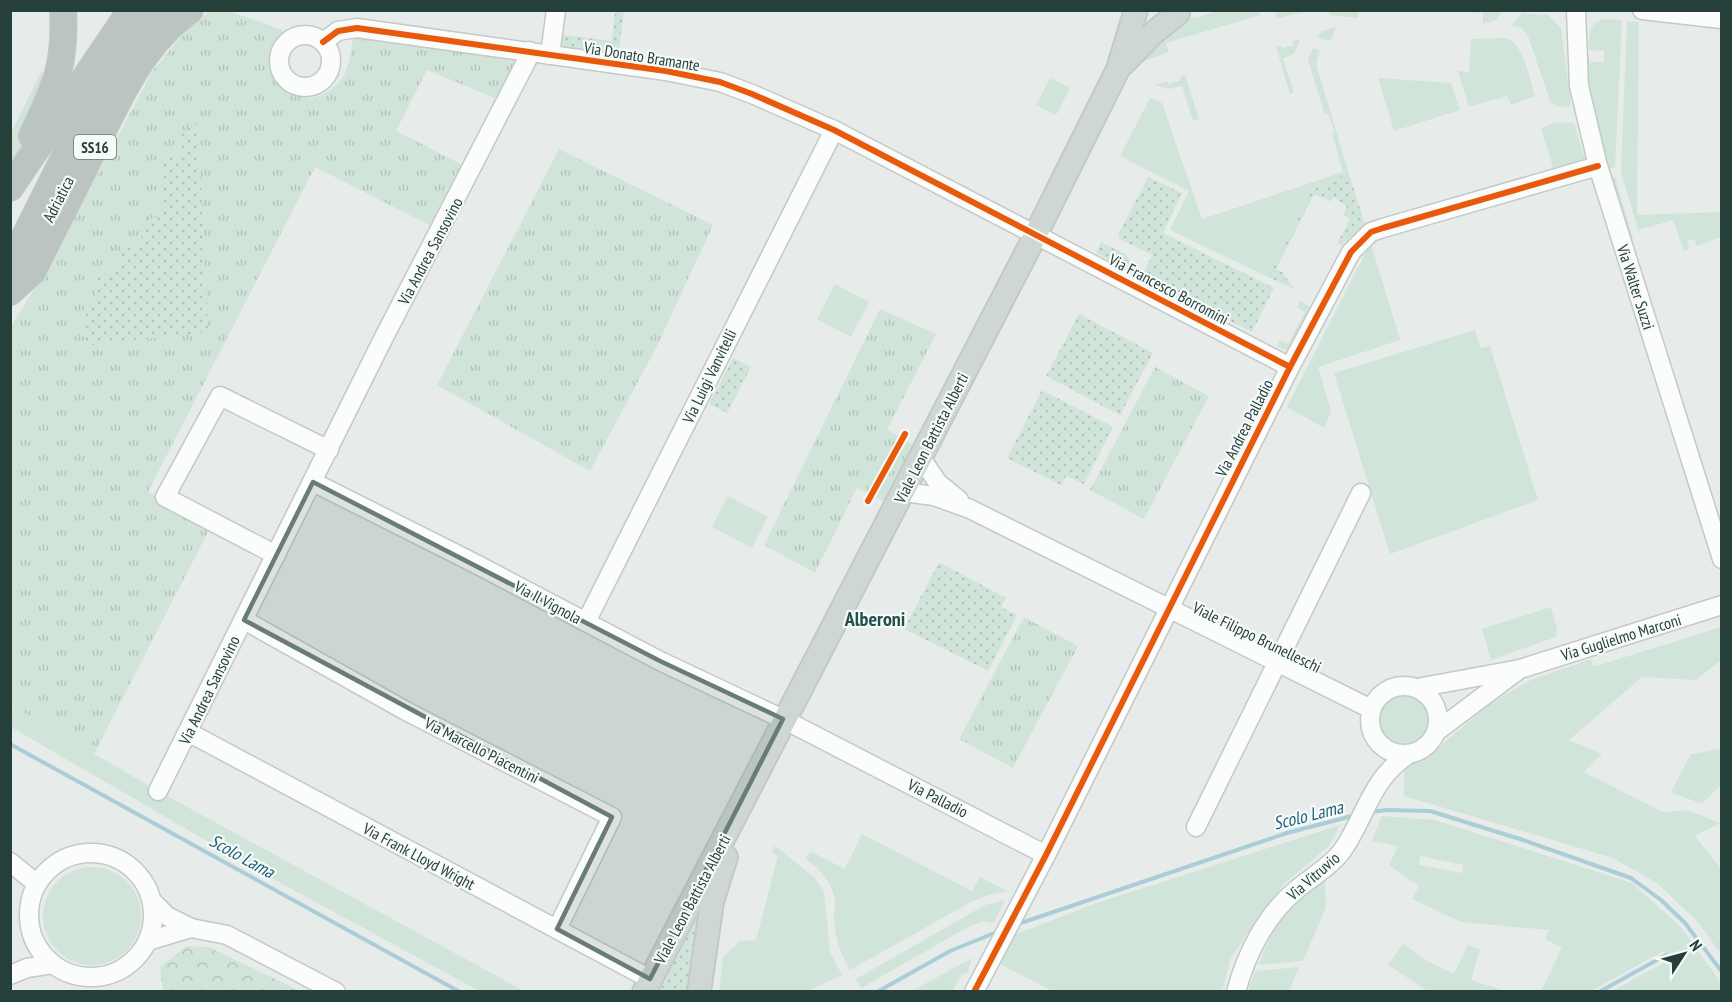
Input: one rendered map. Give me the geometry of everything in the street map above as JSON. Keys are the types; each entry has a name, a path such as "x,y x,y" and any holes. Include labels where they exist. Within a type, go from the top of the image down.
{"highway":[{"path":"10,180 56,86 65,45 63,10"},
{"path":"10,188 131,10"},
{"name":"Adriatica","path":"10,267 138,10"},
{"name":"Adriatica","path":"10,292 154,10"},
{"name":"SS16","path":"10,292 32,272 143,56 176,21 190,10"}],"main road":[{"name":"Viale Leon Battista Alberti","path":"647,985 1035,236 1118,69 1136,10"},
{"name":"Viale Leon Battista Alberti","path":"1118,69 1151,34 1179,11"},
{"name":"Viale Leon Battista Alberti","path":"699,992 712,902 741,807"}],"street":[{"path":"550,55 556,10"},
{"name":"Via Walter Suzzi","path":"1576,10 1579,86 1598,166 1722,559"},
{"path":"1642,10 1722,19"},
{"name":"Via Donato Bramante","path":"323,42 339,31 357,28 666,71 720,82 834,130 1035,236"},
{"name":"Via Andrea Sansovino","path":"158,791 528,60 529,51"},
{"name":"Via Luigi Vanvitelli","path":"586,622 834,130"},
{"name":"Via Andrea Palladio","path":"1046,855 1168,608 1351,252 1371,232 1482,197 1598,166"},
{"name":"Via Francesco Borromini","path":"1035,236 1290,367"},
{"path":"276,555 165,497 220,396 329,450"},
{"name":"Viale Filippo Brunelleschi","path":"921,458 938,483 970,509"},
{"name":"Via Il Vignola","path":"313,482 660,661 783,719"},
{"name":"Viale Filippo Brunelleschi","path":"904,492 934,496 970,509 1371,708"},
{"name":"Viale Filippo Brunelleschi","path":"1196,827 1361,493"},
{"name":"Via Guglielmo Marconi","path":"1417,688 1520,669 1722,605"},
{"name":"Via Marcello Piacentini","path":"244,620 406,711 612,817 557,929"},
{"name":"Via Guglielmo Marconi","path":"1437,731 1520,669"},
{"path":"1406,685 1417,688 1433,701 1437,711 1437,731 1424,749 1409,754 1392,753 1375,739 1369,719 1371,708 1385,691 1406,685"},
{"name":"Via Palladio","path":"783,719 1046,855"},
{"name":"Via Frank Lloyd Wright","path":"188,732 557,929 647,985"},
{"name":"Via Vitruvio","path":"1371,794 1378,761 1375,739"},
{"name":"Via Vitruvio","path":"1236,992 1253,947 1278,909 1295,891 1332,862 1348,841 1371,794 1398,761 1409,754"},
{"path":"81,852 100,852 118,858 134,869 146,883 152,901 154,921 148,941 140,954 128,965 98,977 67,972 53,964 33,939 29,911 37,884 48,869 63,858 81,852"},
{"path":"974,992 1046,855"},
{"path":"10,862 37,884"},
{"path":"152,901 167,916 191,928 227,935 336,992"},
{"path":"148,941 191,928"},
{"path":"10,973 23,959 33,939"},
{"path":"10,973 53,964"}],"highlighted area":[{"path":"313,482 660,661 783,719 650,979 557,929 612,817 244,620"}],"green space":[{"path":"1264,10 1309,11 1277,18 1275,11 1264,13"},
{"path":"210,11 228,11 283,30 273,54 276,76 295,93 312,99 333,88 340,81 350,57 354,34 521,56 495,98 427,70 396,131 461,164 431,226 315,167 148,492 211,526 94,754 11,705 10,328 50,263 152,72 187,29"},
{"path":"615,11 624,11 618,55 562,49 563,35 612,41"},
{"path":"1214,11 1259,11 1260,15 1166,43 1169,52 1139,63 1152,46 1178,23"},
{"path":"1329,11 1358,11 1358,18 1329,15"},
{"path":"1445,11 1503,11 1496,20 1483,24 1483,13"},
{"path":"1522,13 1548,15 1561,28 1571,104 1569,107 1557,106 1550,101 1528,36 1521,28 1511,26"},
{"path":"1600,20 1622,20 1615,167 1609,169 1592,105 1587,55 1590,62 1604,62 1604,51 1589,50 1589,40 1593,26"},
{"path":"1627,21 1639,22 1637,215 1721,212 1721,237 1697,246 1694,239 1687,241 1689,249 1684,251 1673,220 1638,230 1621,172"},
{"path":"1336,27 1331,41 1317,38 1322,31"},
{"path":"1506,38 1518,48 1522,55 1535,96 1511,105 1507,96 1469,107 1458,71 1469,72 1471,39"},
{"path":"1293,41 1300,41 1294,54 1283,58 1294,93 1290,94 1276,47 1294,45"},
{"path":"1313,48 1320,50 1316,64 1349,174 1314,187 1268,277 1170,230 1189,191 1120,156 1150,98 1162,103 1202,219 1343,172 1332,134 1335,133 1328,114 1325,115 1308,60"},
{"path":"42,70 44,101 11,168 11,133"},
{"path":"1185,75 1199,119 1193,121 1182,86 1170,89 1156,85 1181,80 1180,76"},
{"path":"1050,78 1070,88 1056,115 1036,105"},
{"path":"1378,78 1451,83 1460,110 1394,131"},
{"path":"198,121 208,332 84,346 84,306 96,307 97,277 120,268 122,248 140,248 143,220 160,217 163,157 180,156 178,137"},
{"path":"1556,122 1574,123 1585,160 1553,168 1541,128"},
{"path":"559,149 713,225 656,348 590,471 437,385"},
{"path":"1349,174 1365,224 1341,245 1337,244 1350,219 1343,215 1347,207 1334,197 1331,201 1314,194 1276,269 1283,273 1294,289 1268,277 1314,187"},
{"path":"1148,177 1182,193 1163,233 1274,288 1252,332 1142,277 1152,255 1120,239 1118,235"},
{"path":"1615,177 1633,239 1632,240 1612,178"},
{"path":"1101,242 1125,254 1134,266 1132,272 1096,253"},
{"path":"1372,247 1400,340 1318,367 1331,411 1324,428 1287,407 1367,250"},
{"path":"835,284 869,302 851,337 817,319"},
{"path":"1300,301 1310,307 1287,351 1277,346 1280,340 1288,344 1305,312 1297,307"},
{"path":"880,309 936,334 887,430 915,445 885,502 857,488 815,573 764,545"},
{"path":"1079,314 1153,353 1120,415 1046,376"},
{"path":"1475,330 1480,348 1490,346 1538,500 1390,554 1334,373"},
{"path":"733,358 751,367 727,413 709,404"},
{"path":"1155,367 1209,396 1144,519 1090,490"},
{"path":"1042,390 1113,427 1084,484 1066,476 1061,485 1007,458"},
{"path":"728,496 768,517 752,548 712,527"},
{"path":"939,562 1006,598 1001,607 1017,615 988,671 904,629"},
{"path":"1551,607 1557,629 1556,637 1491,660 1482,629"},
{"path":"1024,617 1078,646 1013,768 959,739"},
{"path":"1721,627 1721,660 1696,680 1642,677 1569,740 1602,754 1584,772 1663,812 1688,810 1720,823 1695,836 1721,869 1721,954 1698,922 1657,883 1613,858 1404,796 1404,767 1412,762 1421,762 1489,705 1531,680 1591,659 1593,667"},
{"path":"1399,695 1409,695 1421,702 1428,714 1428,724 1421,736 1409,743 1399,743 1384,732 1380,724 1380,714 1391,699"},
{"path":"10,705 158,791 524,991 479,991 255,869 11,727"},
{"path":"1721,749 1721,785 1702,804 1671,792 1691,754"},
{"path":"1382,816 1435,820 1632,883 1681,927 1721,983 1721,991 1612,991 1669,960 1664,951 1591,991 1541,991 1562,948 1545,939 1549,930 1461,922 1412,899 1419,886 1389,865 1398,846 1372,841","holes":["1420,856 1463,865 1462,873 1419,865"]},
{"path":"1340,825 1329,846 1286,882 1263,911 1231,958 1222,991 1052,991 1000,964 1016,934 1097,903"},
{"path":"862,834 972,891 980,877 1007,891 985,896 969,903 850,970 841,952 836,933 835,901 832,888 821,872 806,859 810,851 845,869"},
{"path":"775,846 814,877 824,891 830,952 842,975 808,991 719,991 723,957 740,941 756,940 778,856 771,852"},
{"path":"92,867 111,871 126,882 137,897 141,916 137,935 126,950 111,961 92,965 73,961 58,950 47,935 43,916 47,897 58,882 73,871"},
{"path":"1325,879 1326,907 1303,961 1259,965 1270,938 1284,916"},
{"path":"702,900 694,991 655,992"},
{"path":"1005,900 994,923 983,921 968,927 861,988 856,979 985,905"},
{"path":"1403,944 1426,960 1454,974 1468,945 1480,949 1471,980 1505,991 1424,991 1425,989 1388,965"},
{"path":"187,946 209,947 300,991 163,991 160,967"},
{"path":"972,958 968,972 961,975 953,991 912,991"},
{"path":"1299,967 1289,991 1248,991 1255,971"}],"waterway":[{"name":"Scolo Lama","path":"10,744 460,992"},
{"name":"Scolo Lama","path":"1369,812 1430,811 1523,840 1631,878 1661,900 1685,923 1722,972"},
{"name":"Scolo Lama","path":"1018,924 1287,833 1356,815"},
{"name":"Scolo Lama","path":"877,992 950,951 997,932"},
{"path":"1599,992 1666,955"}],"cycle path":[{"path":"323,42 338,31 357,28 666,71 720,82 834,130 1290,367"},
{"path":"974,992 1046,855 1290,367 1351,252 1371,232 1598,166"},
{"path":"868,501 905,434"}],"district":[{"name":"Alberoni","path":"875,619"}]}
